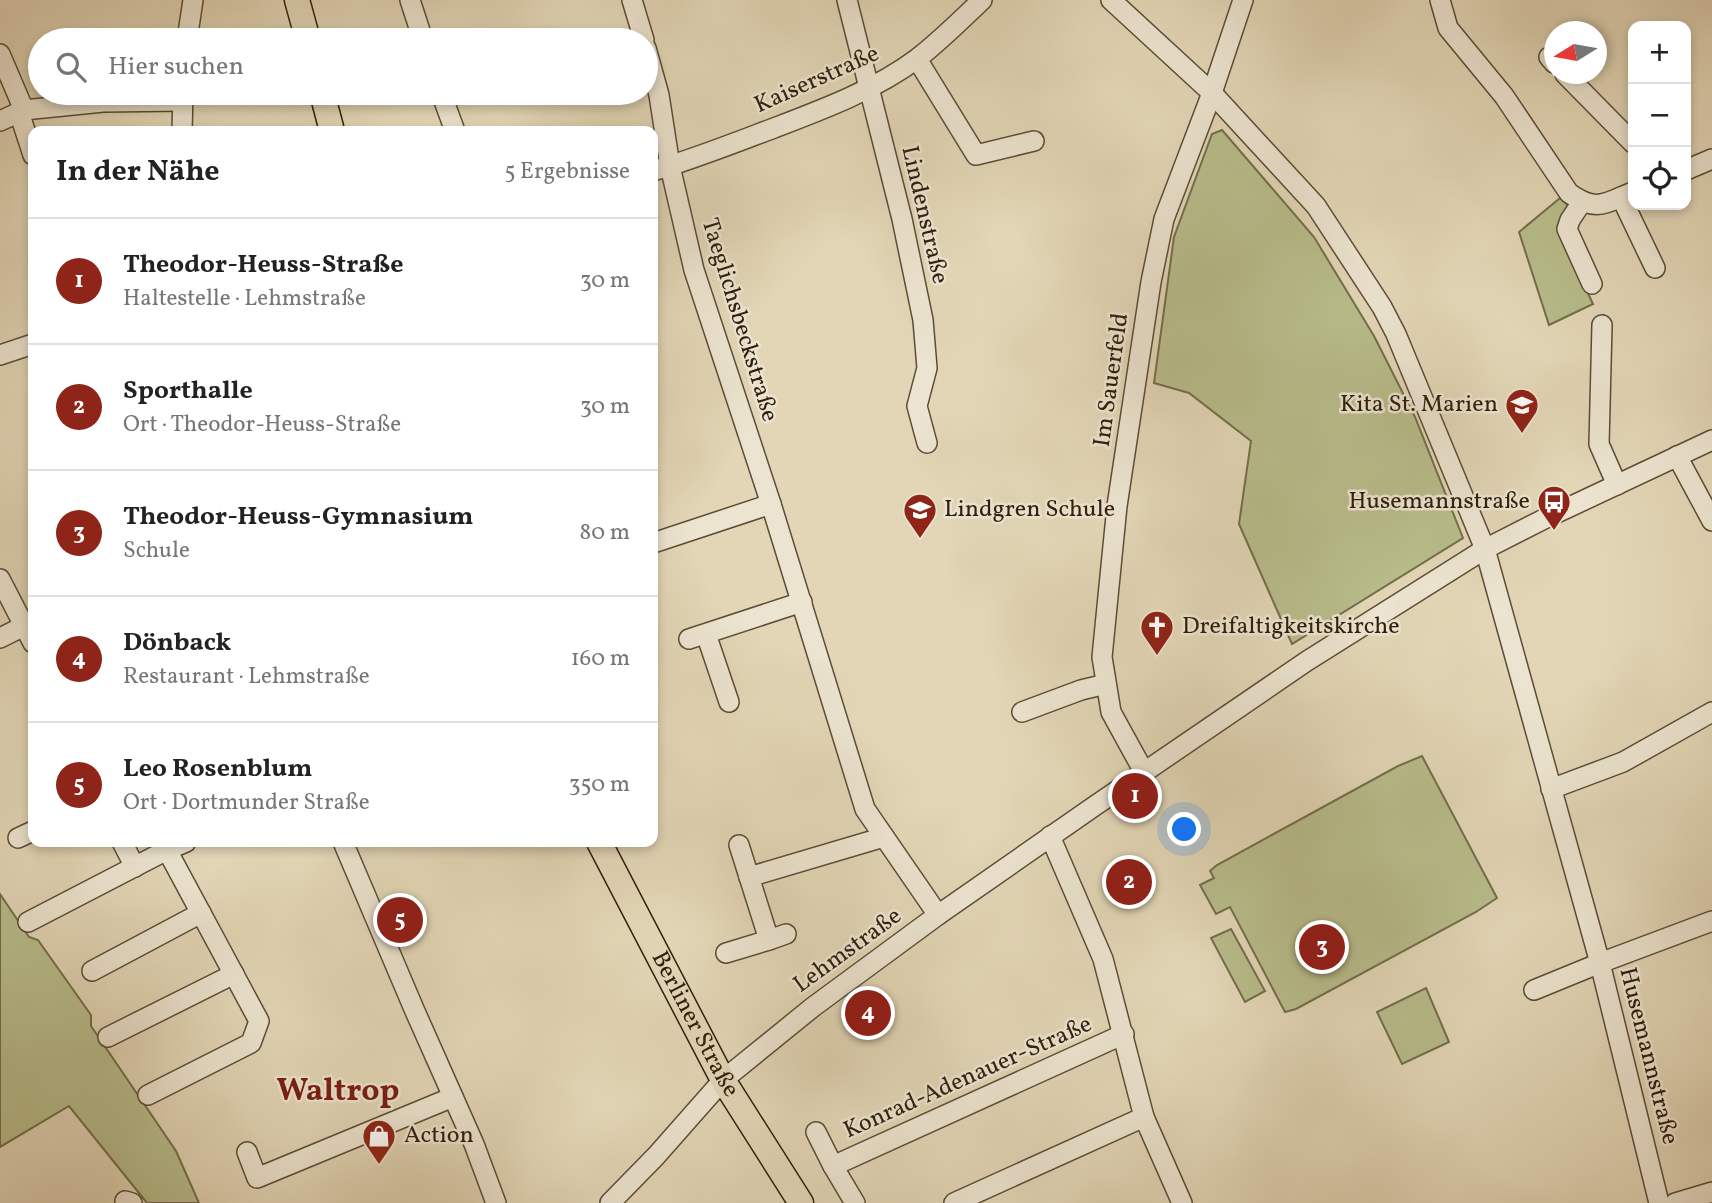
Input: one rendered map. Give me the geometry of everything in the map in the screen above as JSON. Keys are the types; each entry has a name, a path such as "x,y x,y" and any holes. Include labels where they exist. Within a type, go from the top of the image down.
{"main road":[{"path":"297,0 305,28"},
{"path":"325,105 331,126"},
{"name":"Berliner Straße","path":"602,847 723,1080 801,1203"}],"street":[{"path":"189,28 193,0"},
{"path":"410,0 419,28"},
{"path":"632,0 640,28"},
{"name":"Lindenstraße","path":"847,0 902,219 923,320 927,368 917,406 927,443"},
{"name":"Kaiserstraße","path":"661,169 812,113 868,89 917,59 982,0"},
{"name":"Husemannstraße","path":"1111,0 1212,93 1316,206 1382,307 1396,334 1485,548 1600,963 1659,1203"},
{"name":"Im Sauerfeld","path":"1144,772 1111,712 1102,657 1117,506 1151,282 1164,219 1212,93 1243,0"},
{"path":"1440,0 1448,28 1504,96 1569,192 1582,202 1598,206 1627,194 1655,268"},
{"path":"0,54 22,111 28,135"},
{"path":"917,59 976,155 1034,140"},
{"path":"1574,84 1628,138"},
{"name":"Taeglichsbeckstraße","path":"658,91 661,169 771,504 865,809 938,915"},
{"path":"0,121 22,111 76,105"},
{"path":"182,105 182,126"},
{"path":"445,105 453,126"},
{"path":"1691,168 1712,159"},
{"path":"1582,202 1567,229 1592,284"},
{"path":"1602,325 1599,444 1617,485"},
{"path":"0,355 28,346"},
{"name":"Lehmstraße","path":"610,1203 723,1080 813,1007 1050,836 1307,661 1485,548 1712,440"},
{"path":"1677,456 1712,521"},
{"path":"658,541 771,504"},
{"path":"0,579 28,632"},
{"path":"729,702 697,636 802,602"},
{"path":"0,638 28,634"},
{"path":"1022,712 1081,690 1106,684"},
{"path":"1551,789 1623,762 1712,712"},
{"path":"1050,836 1102,959 1144,1117 1182,1203"},
{"path":"749,877 884,837"},
{"path":"726,953 778,937 749,877 739,845"},
{"path":"125,847 135,867"},
{"path":"28,922 174,847"},
{"path":"345,847 474,1144 496,1203"},
{"path":"148,1095 251,1042 260,1021 167,850"},
{"path":"92,971 201,913"},
{"path":"1534,990 1712,921"},
{"path":"108,1037 234,974"},
{"name":"Konrad-Adenauer-Straße","path":"833,1166 1124,1034"},
{"path":"247,1152 257,1178 453,1097"},
{"path":"954,1203 1144,1117"},
{"path":"816,1132 855,1203"},
{"path":"1675,1203 1712,1192"}],"green space":[{"path":"1222,130 1314,237 1374,336 1415,417 1463,538 1292,644 1239,524 1251,441 1189,393 1154,383 1174,237 1212,134"},
{"path":"1560,198 1572,209 1560,233 1593,304 1549,325 1519,232"},
{"path":"1422,756 1497,898 1476,912 1296,1009 1285,1012 1230,907 1216,914 1200,885 1214,878 1210,871 1217,865 1398,766"},
{"path":"0,894 29,937 38,940 91,1015 91,1026 176,1151 199,1203 147,1203 69,1106 0,1147"},
{"path":"1231,929 1265,991 1245,1002 1211,938"},
{"path":"1426,988 1449,1042 1402,1064 1377,1012"}],"place":[{"name":"Kita St. Marien","path":"1522,435"},
{"name":"Husemannstraße","path":"1554,532"},
{"name":"Lindgren Schule","path":"920,540"},
{"name":"Dreifaltigkeitskirche","path":"1157,657"},
{"name":"Theodor-Heuss-Straße","path":"1135,796"},
{"name":"Sporthalle","path":"1129,882"},
{"name":"Leo Rosenblum","path":"400,920"},
{"name":"Theodor-Heuss-Gymnasium","path":"1322,947"},
{"name":"Dönback","path":"868,1013"},
{"name":"Action","path":"379,1166"}],"district":[{"name":"Waltrop","path":"338,1092"}]}
